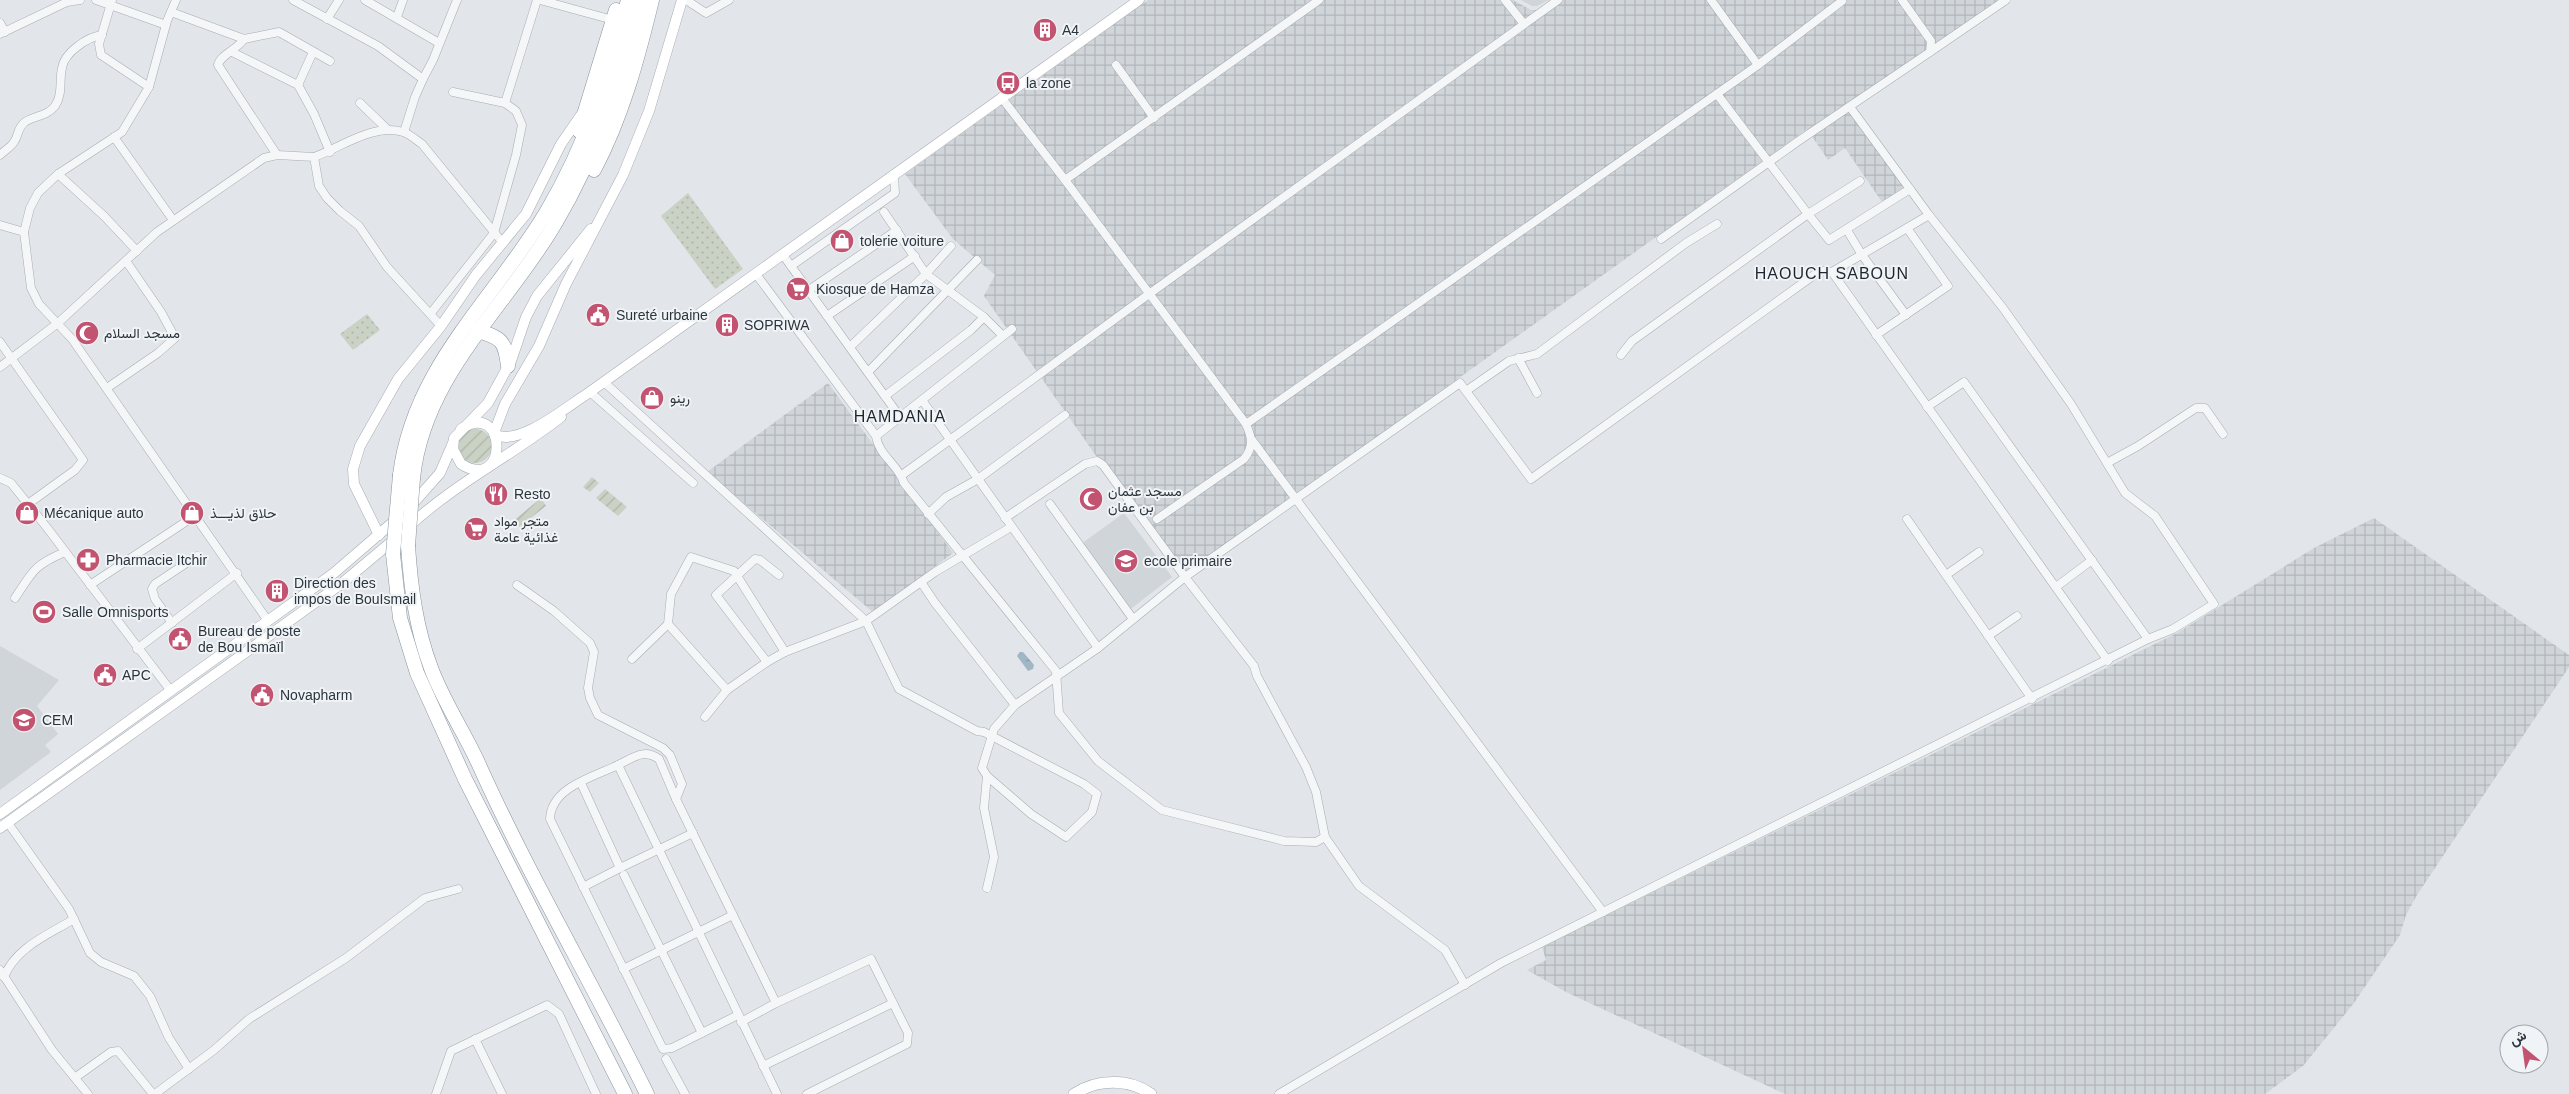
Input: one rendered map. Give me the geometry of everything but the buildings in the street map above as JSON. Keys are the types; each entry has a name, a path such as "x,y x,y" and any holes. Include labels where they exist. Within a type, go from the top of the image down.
{"highway":[{"path":"562,184 619,0"},
{"path":"628,0 612,63 582,144 562,184 519,254 438,363 414,416 402,458 406,477 408,546 413,606 436,679 479,764 500,815 573,950 647,1094"},
{"path":"625,1094 465,779 417,673 400,618 393,554 406,477 415,460 428,418 455,364 555,225 590,160 617,88 642,0"},
{"path":"532,257 557,234 606,147 634,70 652,0"},
{"path":"478,331 501,340 506,348 508,366"}],"main road":[{"path":"453,444 457,460 466,467 478,469 488,465 498,452 495,434 505,404 539,346 566,284 607,208 649,111 684,0"},
{"path":"461,429 476,424 486,426 495,434 504,438 519,436 588,393 1139,0"},
{"path":"379,535 357,494 353,478 356,458 364,439 398,380 441,326 476,275 526,214 561,144 586,108"},
{"path":"0,814 334,573 379,535 430,487 446,463 461,429 488,403 508,366 529,309 537,296 607,208"},
{"path":"4,826 341,584 444,498 488,465 542,432 588,393"},
{"path":"1079,1092 1102,1082 1126,1083 1151,1094"}],"street":[{"path":"0,23 2,33 67,2 80,0"},
{"path":"96,0 111,2 166,25"},
{"path":"176,0 166,25 149,87 130,122 114,137 58,174 33,200 24,232 31,288 39,304 58,323 107,388 237,573 268,621"},
{"path":"293,0 378,46 423,79"},
{"path":"326,19 338,0"},
{"path":"365,0 439,43"},
{"path":"397,17 404,0"},
{"path":"404,132 414,97 457,0"},
{"path":"505,103 539,0 614,20"},
{"path":"684,0 706,12 729,0"},
{"path":"1065,180 1319,0"},
{"path":"1505,0 1524,24"},
{"path":"902,475 1148,294 1558,0"},
{"path":"1711,0 1758,65"},
{"path":"1902,0 1931,41 1930,52"},
{"path":"1661,239 1769,162 2006,0"},
{"path":"1246,424 1758,65 1842,1"},
{"path":"111,2 99,44 101,55 149,87"},
{"path":"171,12 244,39 279,32 330,61"},
{"path":"0,155 14,144 18,129 24,122 49,113 57,103 61,92 62,67 65,61 84,40 102,35"},
{"path":"244,39 218,63 219,70 277,155"},
{"path":"232,52 298,85 314,114 330,152"},
{"path":"298,85 313,52"},
{"path":"1116,65 1154,118"},
{"path":"431,313 494,233 516,155 522,125 516,111 505,103 453,92"},
{"path":"1717,94 1829,240 1910,189"},
{"path":"1001,97 1246,424 1252,440 1603,912"},
{"path":"360,103 388,130"},
{"path":"1279,1094 1501,963 2108,661 2148,639 2173,629 2214,604 2155,516 2125,493 2071,404 2003,308 1929,215 1850,107"},
{"path":"0,367 58,323 173,220 264,158 277,155 314,157 330,152 367,135 388,130 404,132 422,144 503,243"},
{"path":"114,137 173,220"},
{"path":"314,157 319,186 327,198 359,226 387,266 441,326"},
{"path":"58,174 104,216 137,251"},
{"path":"791,266 895,193 894,174"},
{"path":"1621,355 1632,341 1808,214 1860,181"},
{"path":"868,194 877,206"},
{"path":"849,207 859,218"},
{"path":"884,212 926,274 984,317 1003,336"},
{"path":"604,382 866,621 899,688 978,731 991,736 1084,784 1097,794 1092,812 1066,837 1031,814 987,776 982,768 991,736 994,729 1015,705 1098,648 1185,577 1460,383 1530,479 1814,276 1823,271 1832,272 1929,215"},
{"path":"1466,391 1509,361 1537,354 1686,243 1717,224"},
{"path":"0,225 24,232"},
{"path":"1876,335 1948,286 1907,228"},
{"path":"809,290 897,230"},
{"path":"1847,230 1862,255 1906,315"},
{"path":"850,347 926,274 951,246"},
{"path":"783,255 900,417"},
{"path":"827,316 915,256"},
{"path":"868,372 949,291 977,260"},
{"path":"107,388 158,353 175,338 161,312 126,261"},
{"path":"1832,272 2108,661"},
{"path":"756,274 876,436 878,447 902,475 904,483 928,514 964,554 1056,672 1059,713 1098,761 1162,810 1284,841 1316,842 1325,837"},
{"path":"885,396 971,330 984,317"},
{"path":"876,436 1012,330"},
{"path":"0,342 83,460 75,470 28,504"},
{"path":"1518,358 1537,392"},
{"path":"1928,407 1964,382 2148,639"},
{"path":"588,393 693,483"},
{"path":"922,400 1098,648"},
{"path":"2107,463 2138,446 2196,408 2205,408 2223,434"},
{"path":"928,514 946,497 978,480 1065,415"},
{"path":"1157,519 1244,459 1250,452 1252,440"},
{"path":"1005,518 1085,464 1097,461 1103,465 1185,577 1254,666 1257,676 1306,767 1316,792 1325,837 1359,886 1446,950 1465,985"},
{"path":"0,478 11,484 28,504 170,691"},
{"path":"1050,504 1133,619"},
{"path":"90,585 196,515"},
{"path":"1907,519 2032,699"},
{"path":"705,717 726,690 767,662 784,652 866,621 964,554 1011,527"},
{"path":"15,598 37,566 43,561 65,552"},
{"path":"1946,575 1979,552"},
{"path":"172,623 155,599 152,589 155,584 197,556"},
{"path":"632,659 668,624 671,594 691,557 734,571 738,575 784,652"},
{"path":"767,662 716,595 754,558 760,560 779,575"},
{"path":"2056,587 2092,560"},
{"path":"137,649 237,573"},
{"path":"921,582 935,603 1015,705"},
{"path":"518,585 554,610 590,643 594,652 588,688 596,712 603,720 663,748 670,755 682,784 676,799"},
{"path":"1988,636 2017,616"},
{"path":"668,624 726,690"},
{"path":"776,1004 676,799 659,759 642,753 568,789 556,798 550,809 550,819 663,1049 672,1048 702,1033 776,1004 871,959 908,1033 907,1044 807,1094"},
{"path":"618,765 777,1094"},
{"path":"987,776 984,808 994,856 988,888"},
{"path":"582,783 622,872 702,1033"},
{"path":"4,826 74,919 90,952 101,962 130,974 154,1002 169,1038 189,1069"},
{"path":"583,887 622,872 658,850 693,833"},
{"path":"76,1077 111,1052 118,1050 154,1094 189,1069 249,1019 346,958 425,898 458,888"},
{"path":"623,969 733,915"},
{"path":"74,919 22,950 2,974 52,1050 88,1094"},
{"path":"763,1066 893,1003"},
{"path":"436,1094 451,1051 547,1005 559,1014 596,1094"},
{"path":"475,1039 502,1094"},
{"path":"666,1059 685,1094"}],"shaded area":[{"path":"1148,0 1513,0 1531,10 1536,10 1551,0 2000,0 1936,51 1847,103 1907,191 1884,205 1845,148 1828,160 1807,129 1181,577 984,296 995,275 953,239 905,174"},
{"path":"1521,0 1549,0 1537,6 1532,6"},
{"path":"828,383 953,553 874,613 707,472"},
{"name":"ecole primaire","path":"1124,513 1172,577 1128,611 1081,544"},
{"path":"2374,518 2569,655 2569,667 2417,895 2406,915 2400,935 2354,1003 2303,1066 2265,1094 1785,1094 1566,992 1527,970 1546,960 1542,947 2177,633 2314,548"},
{"name":"CEM","path":"0,646 59,680 37,706 58,734 45,745 51,752 0,790"}],"green space":[{"path":"688,193 743,269 715,289 661,216"},
{"path":"367,314 380,330 353,350 340,334"},
{"path":"475,429 487,434 492,446 487,458 475,463 463,458 458,446 463,434"},
{"path":"592,477 599,483 590,492 583,487"},
{"path":"605,489 627,507 618,516 596,498"},
{"path":"541,498 546,506 519,527 513,521"}],"water":[{"path":"1020,652 1023,652 1034,665 1033,669 1028,671 1017,656"}],"place":[{"name":"A4","path":"1045,30"},
{"name":"la zone","path":"1008,83"},
{"name":"tolerie voiture","path":"842,241"},
{"name":"Kiosque de Hamza","path":"798,289"},
{"name":"Sureté urbaine","path":"598,315"},
{"name":"SOPRIWA","path":"727,325"},
{"name":"مسجد السلام","path":"87,333"},
{"name":"رينو","path":"652,398"},
{"name":"Resto","path":"496,494"},
{"name":"مسجد عثمان بن عفان","path":"1091,499"},
{"name":"Mécanique auto","path":"27,513"},
{"name":"حلاق لذيـــذ","path":"192,513"},
{"name":"متجر مواد غذائية عامة","path":"476,529"},
{"name":"Pharmacie Itchir","path":"88,560"},
{"name":"ecole primaire","path":"1126,561"},
{"name":"Direction des impos de BouIsmail","path":"277,591"},
{"name":"Salle Omnisports","path":"44,612"},
{"name":"Bureau de poste de Bou Ismaïl","path":"180,639"},
{"name":"APC","path":"105,675"},
{"name":"Novapharm","path":"262,695"},
{"name":"CEM","path":"24,720"}],"district":[{"name":"HAOUCH SABOUN","path":"1832,273"},
{"name":"HAMDANIA","path":"900,416"}]}
